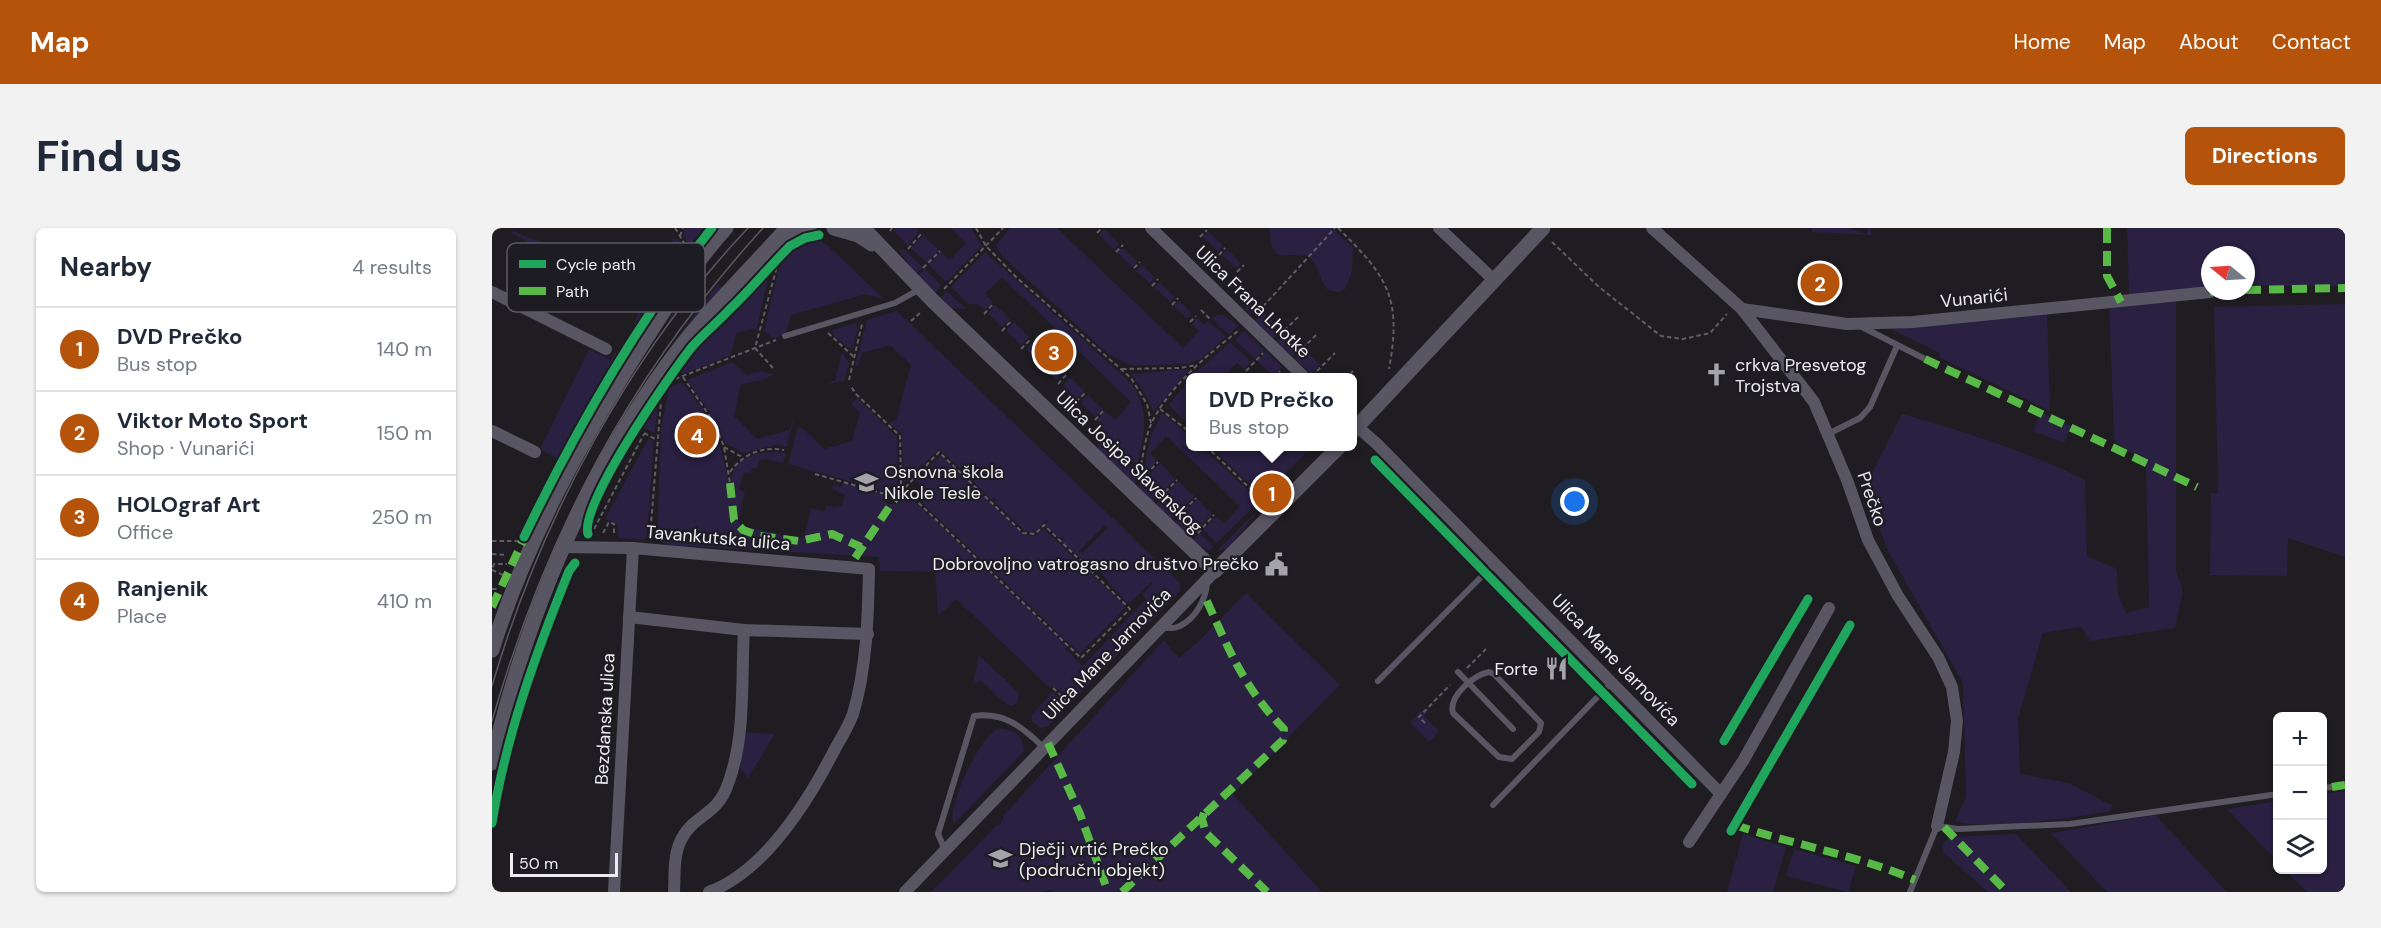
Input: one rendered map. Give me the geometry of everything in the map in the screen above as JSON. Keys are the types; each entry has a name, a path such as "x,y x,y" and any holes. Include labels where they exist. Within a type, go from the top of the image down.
{"street":[{"path":"705,255 726,228"},
{"path":"774,253 788,228"},
{"path":"492,763 531,629 564,547 600,473 657,379 678,349 774,253 809,228"},
{"path":"834,228 858,235 889,254"},
{"name":"Ulica Josipa Slavenskog","path":"863,228 917,284 1186,544 1211,576"},
{"name":"Ulica Frana Lhotke","path":"1151,228 1300,373"},
{"path":"1439,228 1495,281"},
{"name":"Prečko","path":"1652,228 1739,307 1814,402 1847,480 1868,540 1898,596 1938,657 1952,687 1957,722 1954,752 1937,826"},
{"name":"Ulica Mane Jarnovića","path":"1357,424 1495,281 1545,233"},
{"path":"492,292 507,300"},
{"name":"Vunarići","path":"1739,307 1857,324 1913,322 2201,293"},
{"path":"532,312 606,349"},
{"path":"492,650 519,576 546,515 602,409 663,312"},
{"name":"Ulica Mane Jarnovića","path":"1357,430 1494,564 1721,794"},
{"path":"492,431 535,452"},
{"name":"Ulica Mane Jarnovića","path":"905,892 1160,627 1336,451"},
{"name":"Tavankutska ulica","path":"564,547 633,548 869,569 868,634"},
{"name":"Bezdanska ulica","path":"614,892 633,548"},
{"path":"1689,843 1743,761 1829,608"},
{"path":"629,617 744,630 868,634 852,715 818,783 782,833 754,862 720,888 709,892"},
{"path":"674,892 676,856 682,838 691,825 721,802 738,755 744,630"}],"lane":[{"path":"785,336 894,303 917,284"},
{"path":"1857,324 1925,359"},
{"path":"1827,434 1860,418 1870,407 1897,346"},
{"path":"1378,681 1494,564"},
{"path":"1423,636 1430,643"},
{"path":"1458,672 1513,729"},
{"path":"1484,673 1494,674 1539,719 1542,728 1512,759 1499,757 1453,713 1451,708 1455,698 1469,683 1484,673"},
{"path":"1493,805 1612,683"},
{"path":"945,851 938,834 974,716 990,714 1012,721 1043,747"},
{"path":"2327,788 2332,787"},
{"path":"1910,892 1937,826 1958,829 2070,824 2273,795"}],"path":[{"path":"675,228 684,243"},
{"path":"680,236 683,228"},
{"path":"976,228 986,246 1016,277 1120,368 1139,389 1151,423"},
{"path":"940,294 1003,228"},
{"path":"1097,233 1102,228"},
{"path":"1252,318 1336,228 1377,269 1392,299 1393,326 1388,372"},
{"path":"1200,237 1207,230"},
{"path":"908,249 922,233"},
{"path":"1545,233 1599,287 1661,336 1683,339 1710,333 1739,307"},
{"path":"1116,252 1123,245"},
{"path":"1219,255 1226,248"},
{"path":"917,284 940,251"},
{"path":"755,348 774,253"},
{"path":"1134,268 1140,262"},
{"path":"1237,272 1244,265"},
{"path":"1152,286 1158,279"},
{"path":"1172,304 1178,298"},
{"path":"984,314 994,303"},
{"path":"911,321 926,307"},
{"path":"1201,310 1210,319"},
{"path":"1190,322 1196,316"},
{"path":"849,380 863,319"},
{"path":"1002,331 1012,320"},
{"path":"820,325 854,357"},
{"path":"1192,373 1240,330"},
{"path":"669,380 785,336"},
{"path":"1021,349 1031,339"},
{"path":"755,348 773,368"},
{"path":"1316,373 1335,353"},
{"path":"1039,367 1049,357"},
{"path":"1120,368 1180,368 1201,363"},
{"path":"1058,384 1067,374"},
{"path":"683,376 715,424 724,447 730,483"},
{"path":"1140,472 1151,423 1186,380"},
{"path":"850,385 856,394 900,436 901,484 904,489 1081,658 1130,609 1044,525"},
{"path":"1076,402 1086,392"},
{"path":"650,545 662,398"},
{"path":"1095,420 1104,410"},
{"path":"1160,410 1186,429"},
{"path":"636,428 657,440"},
{"path":"594,529 644,434"},
{"path":"724,447 742,457"},
{"path":"729,473 742,457 770,449 784,450"},
{"path":"1210,451 1263,500"},
{"path":"815,474 896,497 939,452 1023,533 1035,534 1048,521"},
{"path":"1131,491 1158,462"},
{"path":"958,470 962,466"},
{"path":"1149,509 1177,480"},
{"path":"1168,527 1196,498"},
{"path":"992,502 996,499"},
{"path":"1186,544 1214,515"},
{"path":"603,533 609,522 614,524 614,537"},
{"path":"1059,541 1063,537"},
{"path":"492,541 516,541"},
{"path":"492,554 507,555"},
{"path":"505,577 492,570 494,564 507,564"},
{"path":"1093,573 1097,569"},
{"path":"1109,588 1113,585"},
{"path":"492,589 498,589"},
{"path":"1053,688 1071,705"}],"shaded area":[{"path":"685,228 707,228 695,243 688,243 683,235"},
{"path":"895,228 916,228 919,231 908,246 893,230"},
{"path":"951,228 971,228 982,246 946,282 929,265 941,252 950,260 966,243"},
{"path":"1010,228 1057,228 1183,348 1199,331 1192,324 1197,318 1204,325 1208,321 1226,337 1201,359 1187,364 1131,366 1107,353 1002,256 996,245"},
{"path":"1269,228 1332,228 1353,248 1352,271 1345,289 1339,292 1328,290 1313,261 1307,256 1277,254 1271,245"},
{"path":"1811,228 1848,228 1866,234 1868,228 1871,228 1871,235 1812,232"},
{"path":"2127,228 2345,228 2345,286 2255,285 2255,246 2201,246 2201,289 2129,295"},
{"path":"1104,229 1119,244 1114,249 1099,235"},
{"path":"513,231 544,243 531,243 511,233"},
{"path":"1208,231 1223,246 1218,252 1203,237"},
{"path":"923,235 939,250 927,263 911,248"},
{"path":"673,238 678,239 681,243 671,243"},
{"path":"819,240 885,300 866,294 791,315 786,333 774,339 764,331 781,260 802,244"},
{"path":"904,249 923,267 916,274 899,250"},
{"path":"1120,249 1124,249 1138,262 1132,267 1118,253"},
{"path":"1228,250 1241,263 1236,268 1222,255"},
{"path":"985,252 1132,384 1142,404 1144,414 1144,433 1137,465 1101,432 1103,425 1097,420 1105,411 1115,420 1131,402 1002,277 985,294 993,302 985,310 977,304 969,304 951,287"},
{"path":"1142,265 1155,278 1150,283 1136,271"},
{"path":"925,269 942,286 935,292 918,276"},
{"path":"769,274 757,328 736,333 731,355 683,374 678,373 706,338"},
{"path":"1159,282 1175,297 1170,302 1154,287"},
{"path":"718,284 722,288 705,307 705,301"},
{"path":"947,291 966,309 951,308 941,297"},
{"path":"1242,291 1257,307 1250,314 1245,308"},
{"path":"2176,300 2176,571 2183,591 2175,628 2090,641 2081,627 2043,633 2018,718 2020,774 2069,783 2113,806 2108,812 2030,822 1987,825 1955,821 1966,797 1963,683 1888,551 1864,488 1902,414 1972,435 2040,460 2085,480 2087,556 2117,569 2118,594 2126,613 2149,607 2146,465 2114,440 2109,306"},
{"path":"1179,301 1192,314 1187,319 1174,306"},
{"path":"2345,304 2345,557 2288,538 2287,576 2210,575 2211,493 2218,493 2214,307"},
{"path":"995,305 1010,319 1002,327 988,313"},
{"path":"897,311 1180,583 1180,591 1074,700 1053,686 1050,688 956,599 938,616 935,572 880,571 879,557 667,545 657,539 661,428 669,388 682,382 708,418 722,452 729,483 732,483 732,474 742,460 759,453 786,454 783,463 766,459 759,461 757,469 752,468 751,473 744,472 739,490 745,492 738,521 743,526 797,539 804,537 811,508 824,511 826,505 834,507 842,505 845,495 832,489 833,485 841,487 843,483 884,494 887,504 896,504 906,493 1067,646 1065,649 1083,666 1146,599 1142,594 1153,583 1151,582 1130,603 1126,602 1097,569 1093,571 1078,556 1079,554 1076,555 1061,541 1063,536 1059,538 1045,525 1048,522 1046,520 1034,533 1025,531 995,502 997,500 994,498 992,500 963,472 962,466 959,468 939,449 903,484 902,435 889,423 896,420 911,365 890,345 862,353 858,367 855,366 867,320","holes":["1105,525 1108,527 1081,554 1079,551"]},
{"path":"639,312 648,312 622,350"},
{"path":"674,312 678,312 672,320 669,319"},
{"path":"697,312 701,312 666,352"},
{"path":"1263,312 1282,330 1273,339 1254,321"},
{"path":"2047,314 2050,411 1939,357 1940,353 1891,329"},
{"path":"1218,315 1226,316 1238,326 1229,335 1211,318"},
{"path":"1014,322 1029,337 1021,345 1006,331"},
{"path":"855,323 858,327 852,348 849,348 833,335 832,330"},
{"path":"1244,331 1264,350 1255,359 1235,340"},
{"path":"1285,333 1301,347 1292,356 1276,342"},
{"path":"1033,341 1047,354 1039,362 1026,349"},
{"path":"1230,342 1251,362 1244,369 1237,363 1227,373 1195,373"},
{"path":"589,349 610,360 614,353 619,356 559,459 540,449"},
{"path":"1304,350 1320,365 1310,373 1295,359"},
{"path":"842,352 849,363 844,381 827,384 835,380"},
{"path":"1266,352 1282,367 1276,373 1270,373 1257,361"},
{"path":"1051,358 1065,372 1057,380 1043,366"},
{"path":"732,362 746,375 761,371 774,374 760,381 741,384 734,416 757,439 789,430 794,418 787,447 776,445 744,453 725,443 711,415 687,380"},
{"path":"1190,369 1154,411 1131,374"},
{"path":"1070,377 1084,391 1077,399 1063,386"},
{"path":"1186,384 1186,422 1169,405"},
{"path":"1088,395 1103,409 1095,417 1081,403"},
{"path":"857,398 897,437 898,486 892,485 885,491 788,464 798,427 824,449 852,441 860,413 851,404"},
{"path":"658,401 654,433 644,428 644,424"},
{"path":"2041,412 2071,426 2064,443 2033,431"},
{"path":"1162,413 1186,433 1186,451 1205,451 1257,498 1257,503 1217,543 1203,530 1216,517 1224,524 1240,506 1166,436 1150,454 1157,461 1146,473 1146,457"},
{"path":"1098,437 1141,478 1134,484 1098,449"},
{"path":"648,439 654,441 647,536 642,540 618,538 617,523 605,519"},
{"path":"1215,451 1290,451 1292,453 1308,451 1262,496"},
{"path":"941,455 1023,534 1035,536 1043,528 1126,607 1080,654 918,499 926,490 916,481"},
{"path":"1160,463 1175,479 1163,491 1147,477"},
{"path":"1144,480 1159,495 1153,502 1137,487"},
{"path":"1178,481 1194,496 1182,509 1166,494"},
{"path":"1162,498 1178,513 1171,520 1155,505"},
{"path":"1197,499 1212,514 1200,527 1185,512"},
{"path":"1261,507 1228,548 1216,552"},
{"path":"1181,516 1196,531 1189,538 1174,523"},
{"path":"1199,533 1213,546 1209,551 1192,541"},
{"path":"568,567 530,657 554,593"},
{"path":"1246,593 1340,685 1233,794 1322,892 1056,892 1050,890 1041,892 931,892 998,824 1000,825 1004,815 1164,640 1179,658"},
{"path":"979,655 1019,693 1017,703 1011,706 1006,704 981,681 973,684"},
{"path":"1052,692 1066,703 1066,708 1047,727 1040,728 1032,721 1032,715"},
{"path":"1424,708 1428,712 1424,716 1439,731 1429,742 1410,722"},
{"path":"997,729 1012,731 1016,734 1022,741 1024,751 954,824 952,816 959,789 982,744"},
{"path":"744,732 775,734 748,778 740,767"},
{"path":"2345,791 2345,892 2307,892 2289,874 2327,874 2327,793"},
{"path":"2273,802 2273,857 2227,809"},
{"path":"2155,815 2227,892 2107,892 2051,833"},
{"path":"1743,834 1786,847 1773,892 1727,892"},
{"path":"2016,834 2071,892 1988,892 1943,852 1942,845 1950,837"},
{"path":"1794,849 1856,866 1848,892 1786,876"}],"tram line":[{"path":"705,277 748,228"},
{"path":"705,298 763,228"},
{"path":"492,686 512,624 563,501 593,442 627,385 678,312"},
{"path":"492,721 539,585 598,458 633,398 694,312"}],"marked path":[{"path":"2107,228 2107,276 2121,302"},
{"path":"2255,290 2345,288"},
{"path":"1925,359 2197,487"},
{"path":"730,483 734,520 743,530 760,536 799,541 832,534 861,547"},
{"path":"855,558 896,497"},
{"path":"492,607 527,532"},
{"path":"1122,892 1283,740 1284,729 1258,699 1248,683 1230,652 1206,599"},
{"path":"1048,743 1080,814 1108,892"},
{"path":"2332,787 2345,785"},
{"path":"1204,813 1202,819 1206,833 1267,892"},
{"path":"1735,825 1871,864 1915,880"},
{"path":"1944,827 2007,892"}],"cycle path":[{"path":"701,243 712,228"},
{"path":"588,534 589,519 597,496 611,470 647,411 691,348 790,246 805,238 819,235"},
{"path":"524,537 609,377 651,312"},
{"path":"1375,460 1692,784"},
{"path":"492,823 505,758 523,695 569,571 575,563"},
{"path":"1724,741 1808,599"},
{"path":"1731,831 1850,625"}],"place":[{"name":"Viktor Moto Sport","path":"1820,283"},
{"name":"HOLOgraf Art","path":"1054,352"},
{"name":"crkva Presvetog Trojstva","path":"1717,375"},
{"name":"Ranjenik","path":"697,435"},
{"name":"Osnovna škola Nikole Tesle","path":"866,482"},
{"name":"DVD Prečko","path":"1272,493"},
{"name":"Dobrovoljno vatrogasno društvo Prečko","path":"1277,564"},
{"name":"Forte","path":"1556,669"},
{"name":"Dječji vrtić Prečko (područni objekt)","path":"1001,859"}]}
